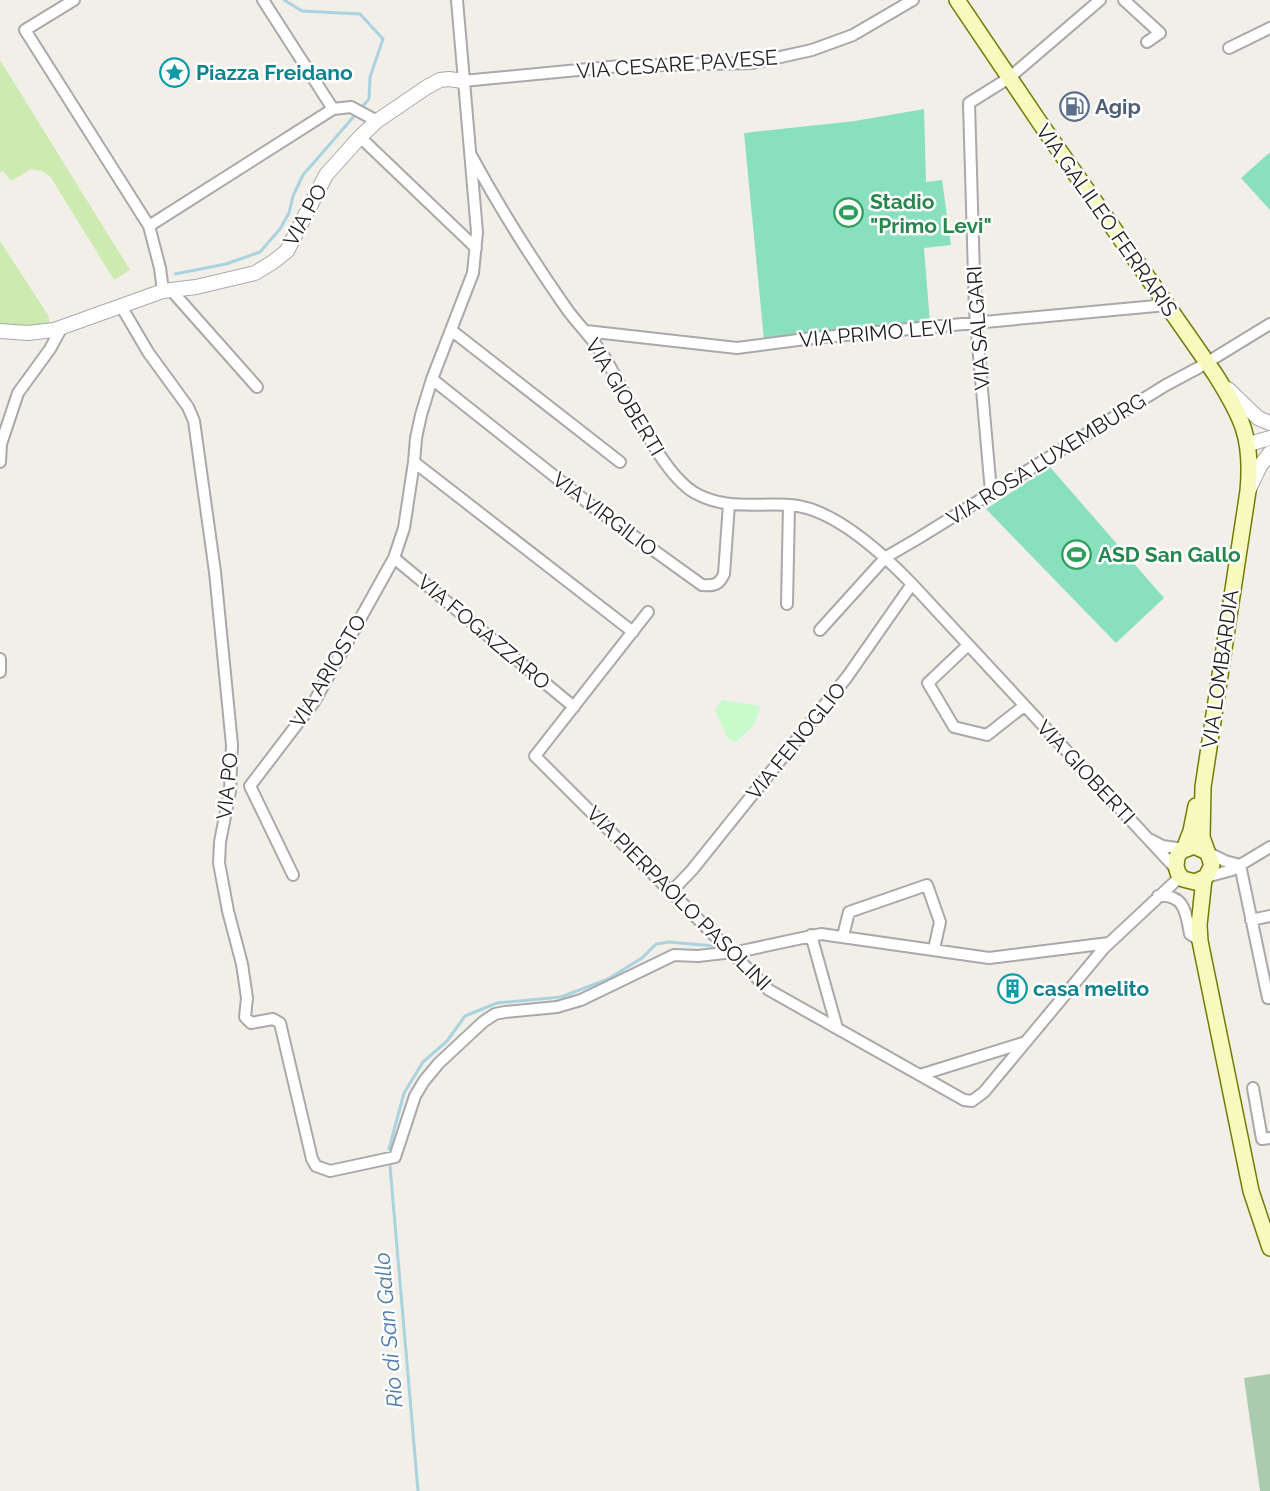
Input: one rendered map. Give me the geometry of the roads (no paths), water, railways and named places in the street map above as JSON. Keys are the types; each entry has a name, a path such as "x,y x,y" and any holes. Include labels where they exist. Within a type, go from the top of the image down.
{"main road":[{"name":"VIA GALILEO FERRARIS","path":"957,0 1211,368 1236,409 1249,444"},
{"name":"VIA LOMBARDIA","path":"1207,852 1202,837 1203,787 1248,490 1249,444"},
{"name":"VIA LOMBARDIA","path":"1184,849 1203,787"},
{"path":"1199,926 1194,918 1193,898 1181,876 1177,857 1184,849 1197,846 1207,852 1212,865 1205,878 1199,926 1200,941 1251,1191 1270,1248"},
{"path":"1181,876 1195,882 1205,878"}],"street":[{"path":"74,0 25,30 149,226 167,290 257,387"},
{"path":"263,0 333,110"},
{"path":"394,558 405,528 416,438 432,379 473,273 476,248 477,231 457,0"},
{"name":"VIA CESARE PAVESE","path":"463,81 620,66 753,63 812,50 853,35 914,0"},
{"path":"1009,78 1100,0"},
{"path":"1124,0 1160,33 1147,42"},
{"path":"1229,48 1270,28"},
{"name":"VIA SALGARI","path":"992,492 976,323 969,103 1009,78"},
{"name":"VIA PO","path":"0,331 28,333 54,330 167,290 196,287 255,273 287,251 326,176 360,137 378,121 440,81 449,79 463,81"},
{"path":"149,226 333,110 340,107 359,111 378,121"},
{"path":"360,137 476,248"},
{"name":"VIA GIOBERTI","path":"471,154 498,206 574,320 586,331 618,380 669,470 694,492 714,501 729,504 796,506 819,512 873,545 912,584 1181,876"},
{"name":"VIA PRIMO LEVI","path":"586,331 737,348 813,338 1167,305"},
{"name":"VIA PO","path":"121,306 154,361 188,407 194,421 214,572 232,745 230,791 220,842 219,862 225,899 242,964 247,998 245,1017 251,1023 273,1018 280,1023 312,1159 316,1166 330,1171 395,1156 415,1096 424,1081 439,1063 483,1022 495,1014 557,1007 581,1000 674,956 698,956 731,951"},
{"name":"VIA ROSA LUXEMBURG","path":"886,557 1166,385 1211,368 1270,324"},
{"path":"0,462 1,444 18,393 50,349 62,327"},
{"path":"452,330 620,462"},
{"path":"1211,368 1248,410 1258,418 1270,423"},
{"name":"VIA VIRGILIO","path":"432,379 592,506 702,585 714,586 720,582 724,574 729,504"},
{"path":"1249,444 1270,438"},
{"path":"1248,490 1260,466 1270,453"},
{"path":"414,462 633,632"},
{"path":"787,604 789,506"},
{"path":"820,630 886,557"},
{"name":"VIA FOGAZZARO","path":"394,558 574,707"},
{"name":"VIA ARIOSTO","path":"292,875 250,786 315,702 394,558"},
{"name":"VIA FENOGLIO","path":"671,892 699,861 847,677 912,584"},
{"name":"VIA PIERPAOLO PASOLINI","path":"648,612 535,756 769,990 964,1100 972,1101 984,1092 1026,1041"},
{"name":"VIA GIOBERTI","path":"968,645 928,683 954,727 987,735 1024,706"},
{"path":"0,659 0,672"},
{"path":"1148,838 1162,846 1184,849"},
{"path":"1205,878 1232,870 1270,847"},
{"path":"1207,852 1240,865"},
{"path":"1240,865 1268,998 1270,998"},
{"path":"920,1076 1026,1041 1109,943 1181,876"},
{"path":"843,936 849,912 927,885 940,922 934,949"},
{"path":"1158,896 1166,895 1181,902 1185,909 1190,934 1200,941"},
{"path":"1251,920 1270,916"},
{"path":"731,951 742,951 821,934 989,958 1109,943"},
{"path":"811,935 837,1028"},
{"path":"1253,1088 1262,1139 1270,1138"}],"waterway":[{"path":"175,274 226,264 260,252 280,229 289,213 293,196 303,175 369,99 370,77 383,39 360,14 302,11 284,0"},
{"path":"389,1149 404,1093 423,1062 447,1041 465,1016 497,1003 561,997 608,979 642,958 656,944 669,942 714,946"},
{"name":"Rio di San Gallo","path":"390,1166 418,1491"}],"place":[{"name":"Piazza Freidano","path":"175,72"},
{"name":"Agip","path":"1074,106"},
{"name":"Stadio \"Primo Levi\"","path":"849,213"},
{"name":"ASD San Gallo","path":"1077,554"},
{"name":"casa melito","path":"1012,988"}]}
